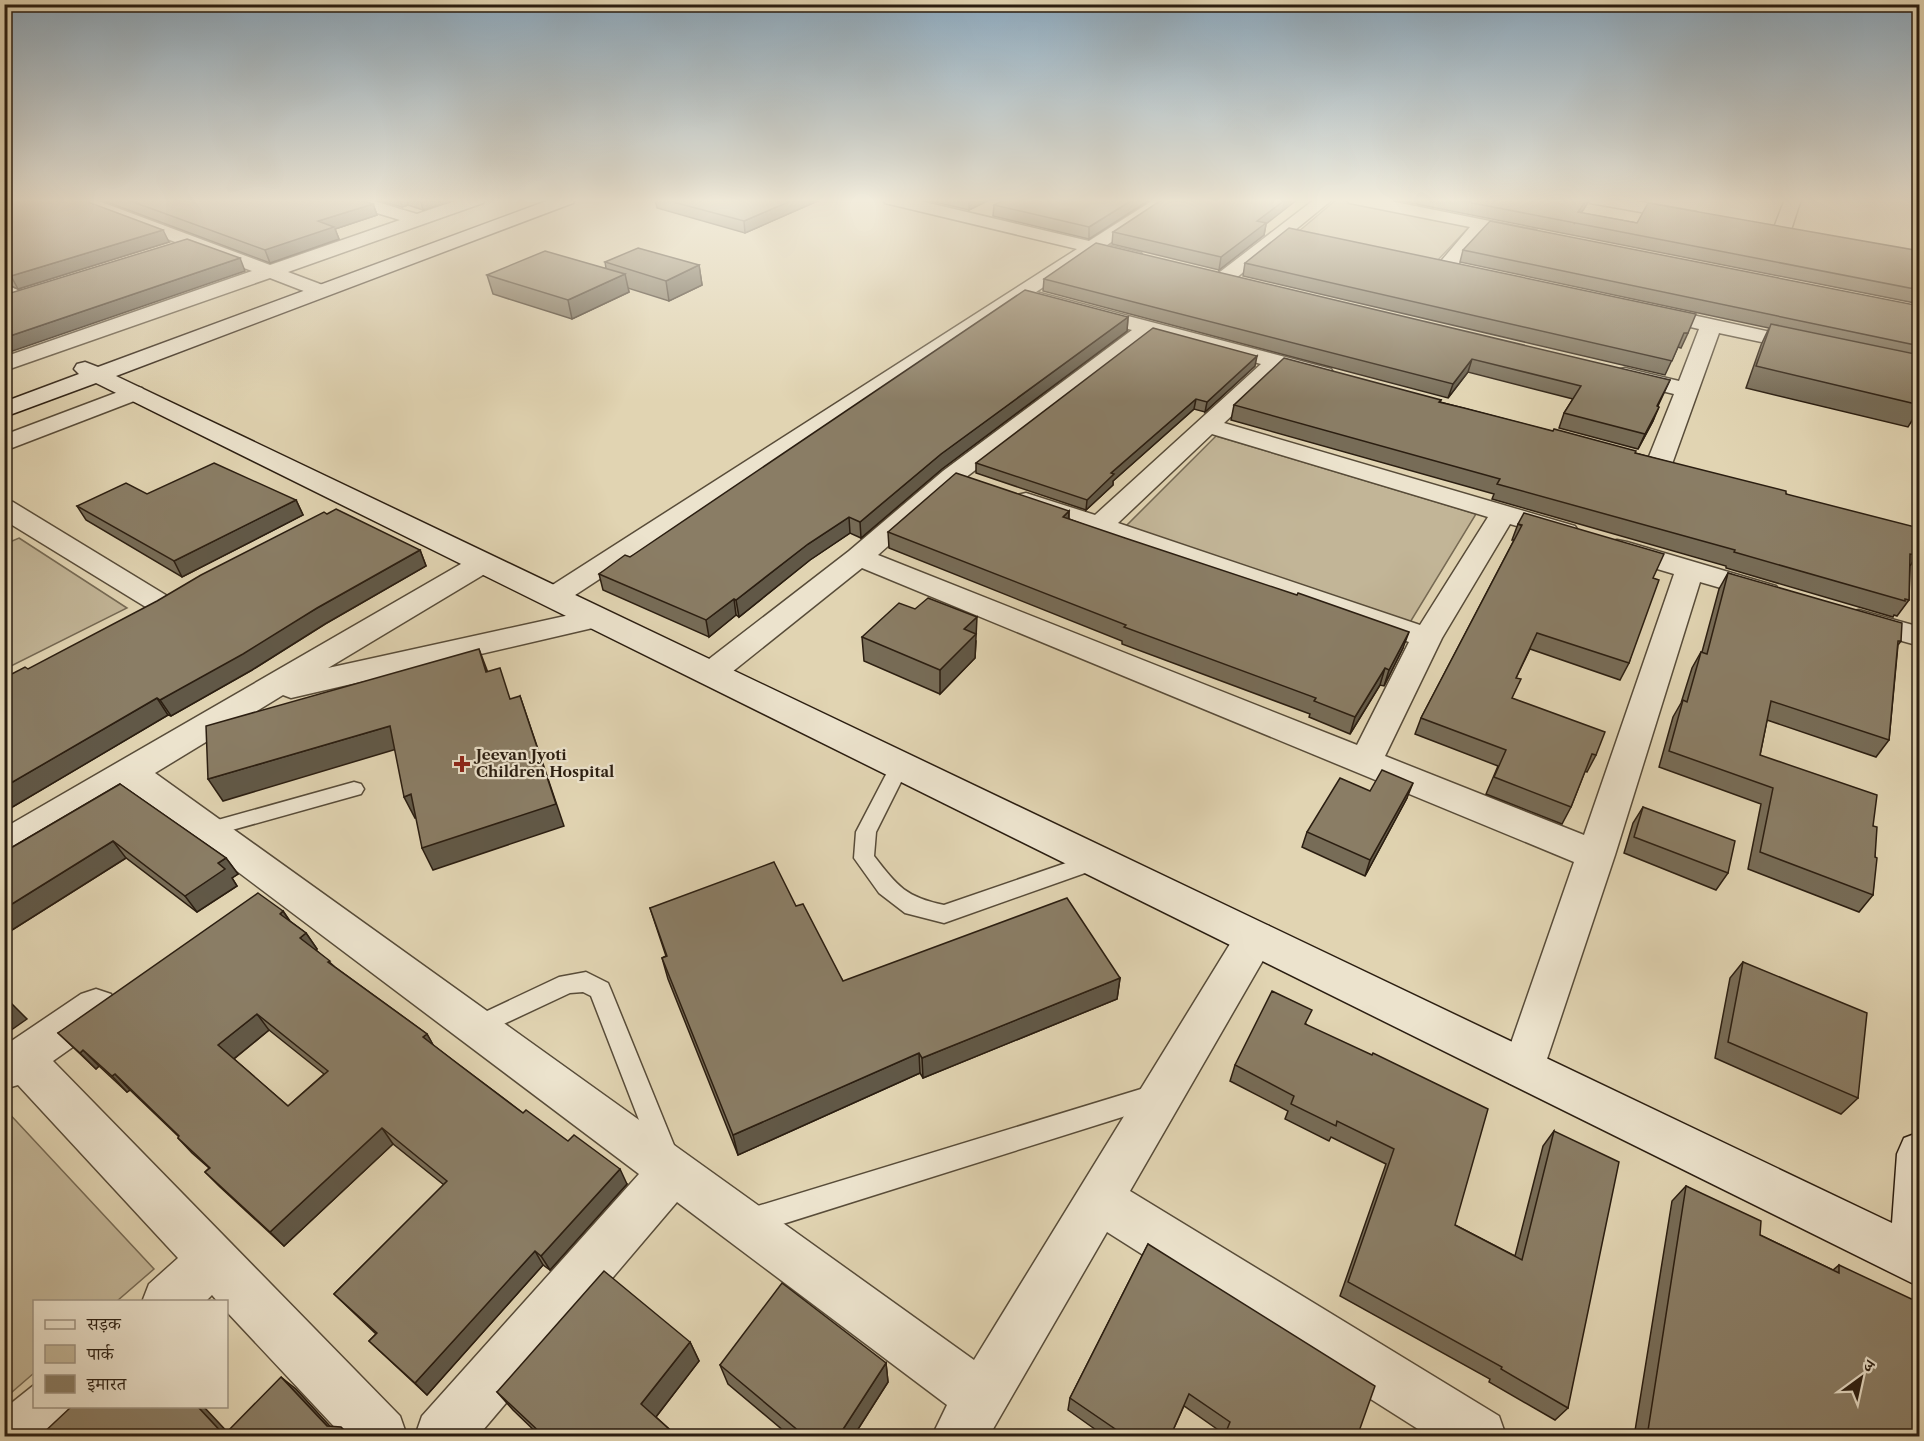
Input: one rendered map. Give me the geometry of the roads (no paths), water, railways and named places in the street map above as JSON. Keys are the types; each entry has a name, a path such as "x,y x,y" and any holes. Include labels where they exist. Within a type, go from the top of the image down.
{"street":[{"path":"254,266 314,289 372,266"},
{"path":"4,365 285,266"},
{"path":"4,410 91,372 378,266"},
{"path":"553,597 1063,266"},
{"path":"1223,279 1239,266"},
{"path":"1442,266 1468,272"},
{"path":"1202,273 1246,284"},
{"path":"10,297 42,291"},
{"path":"1020,294 1343,380"},
{"path":"1630,308 1827,350"},
{"path":"1682,470 1648,461 1686,390 1712,325"},
{"path":"711,673 859,556 952,476 1148,328"},
{"path":"1100,525 1276,362"},
{"path":"1605,370 1686,390"},
{"path":"4,398 91,372 1917,1261 1920,1154"},
{"path":"4,444 134,393"},
{"path":"1207,426 1794,600"},
{"path":"952,476 1427,638"},
{"path":"325,517 357,501"},
{"path":"4,508 169,598 128,619"},
{"path":"1365,762 1427,638 1503,514"},
{"path":"4,535 30,524"},
{"path":"859,556 1596,855"},
{"path":"4,846 483,562"},
{"path":"1524,1069 1690,569"},
{"path":"1839,614 1920,638"},
{"path":"262,694 597,618"},
{"path":"129,772 207,830 262,891 476,1027 982,1398"},
{"path":"959,1437 1255,938"},
{"path":"130,983 14,1065 213,1260 380,1437"},
{"path":"442,1437 672,1172"},
{"path":"1100,1200 1451,1428"},
{"path":"169,1300 213,1260"},
{"path":"15,1437 48,1408"}],"lane":[{"path":"900,766 866,832 864,858 886,887 912,907 944,914 1095,861"},
{"path":"207,830 354,789"},
{"path":"476,1027 567,984 586,982 600,990 672,1172"},
{"path":"743,1224 1161,1094"}],"place":[{"name":"Jeevan Jyoti Children Hospital","path":"462,764"}]}
